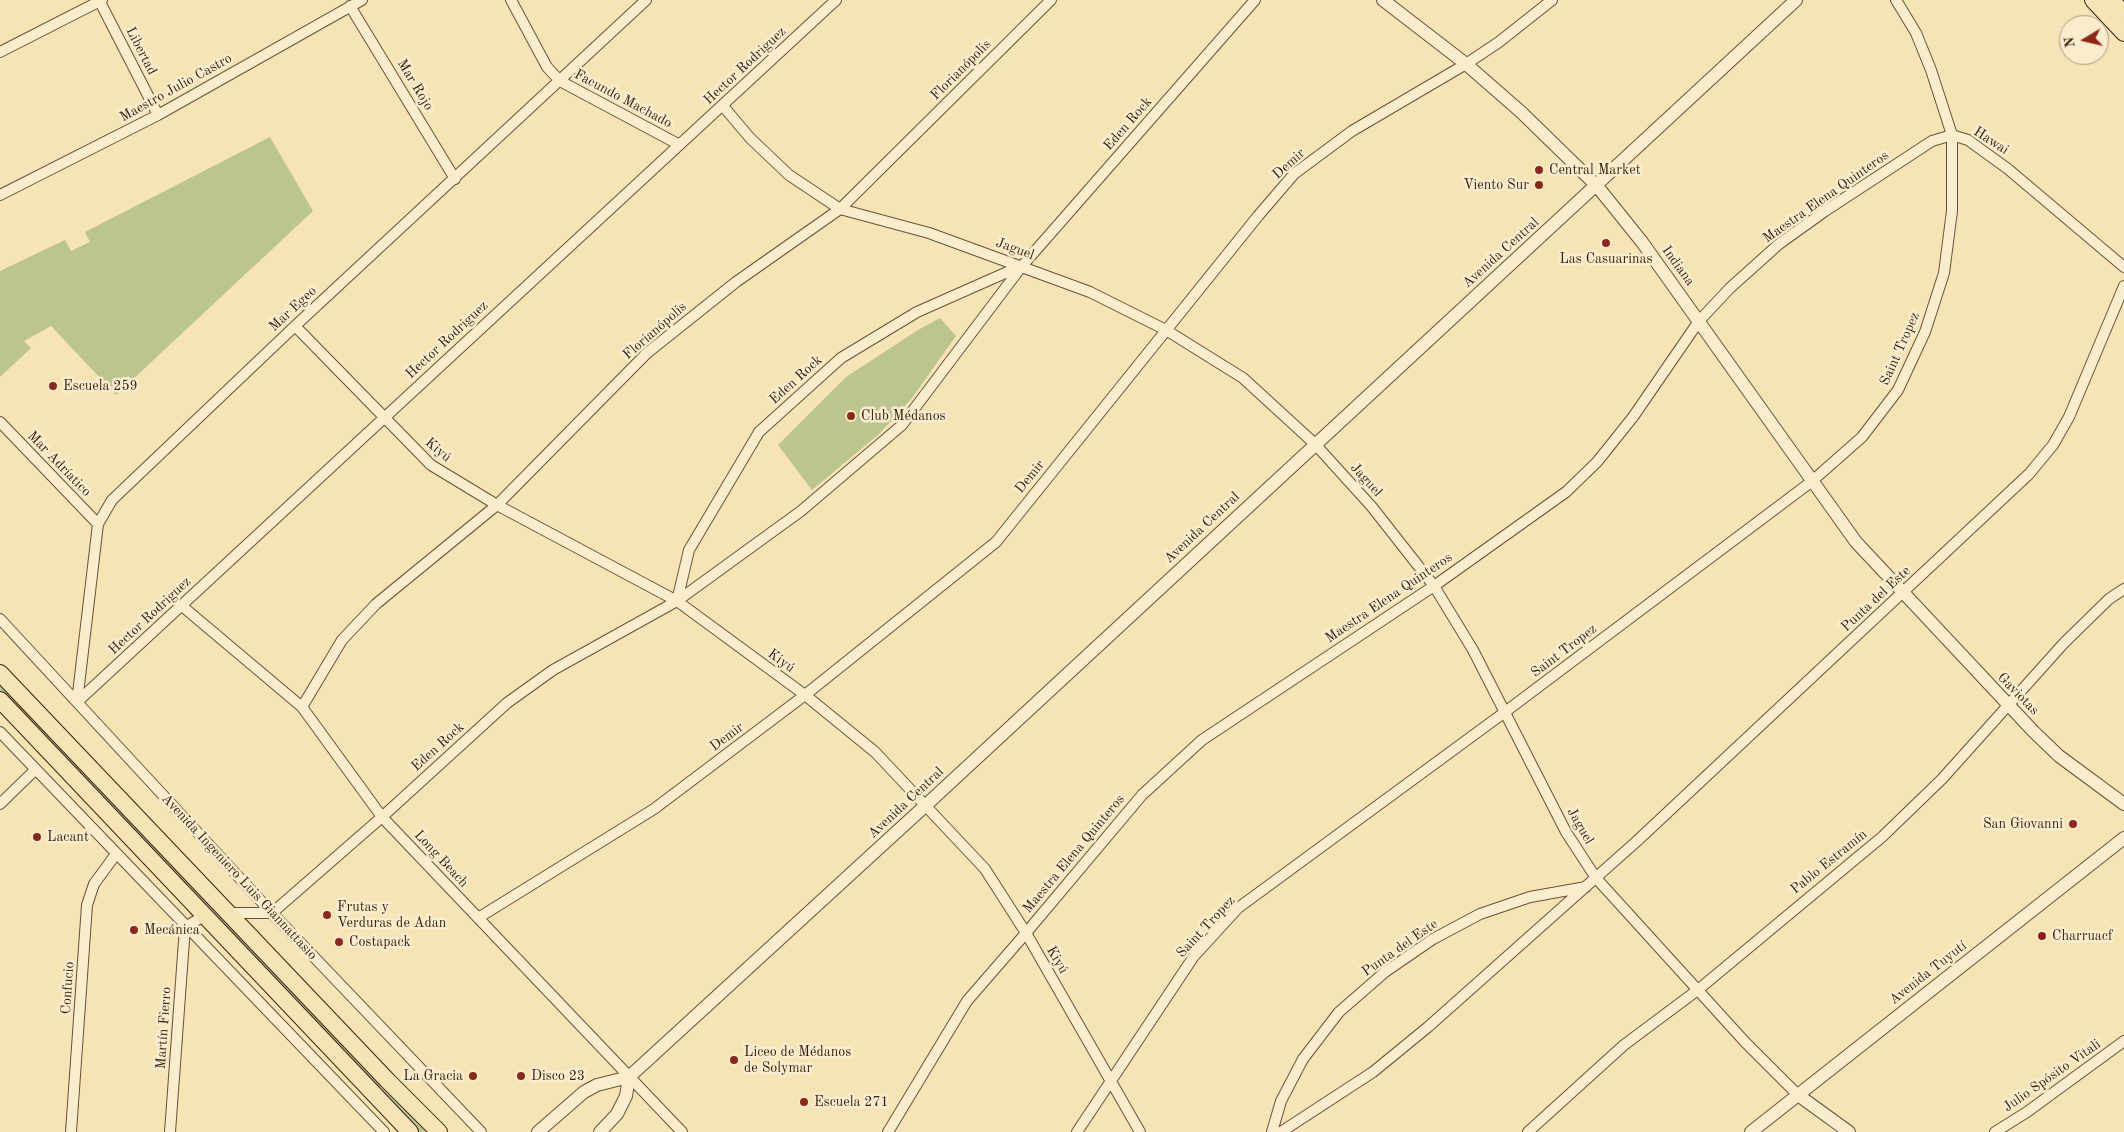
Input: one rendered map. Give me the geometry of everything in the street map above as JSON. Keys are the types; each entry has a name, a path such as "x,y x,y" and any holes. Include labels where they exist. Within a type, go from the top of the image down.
{"main road":[{"path":"2093,0 2124,33"},
{"path":"2111,0 2124,13"},
{"path":"0,673 439,1132"},
{"path":"0,700 410,1132"}],"street":[{"path":"0,52 100,0"},
{"name":"Libertad","path":"100,0 158,116"},
{"name":"Maestro Julio Castro","path":"0,195 158,116 362,0"},
{"name":"Facundo Machado","path":"511,0 548,67 560,81 678,144"},
{"name":"Mar Egeo","path":"77,702 98,524 112,500 294,326 455,179 646,0"},
{"name":"Hector Rodriguez","path":"77,702 678,144 722,106 836,0"},
{"name":"Florianópolis","path":"302,707 342,640 376,604 497,505 647,353 736,282 840,209 1051,0"},
{"name":"Eden Rock","path":"272,913 382,817 507,702 553,670 677,601 801,511 902,425 1022,266 1255,0"},
{"name":"Indiana","path":"1383,0 1466,64 1521,112 1597,186 1642,242 1856,542 1902,593"},
{"name":"Demir","path":"478,918 654,809 805,695 996,542 1258,216 1294,174 1352,131 1466,64 1499,42 1552,0"},
{"name":"Avenida Central","path":"538,1132 584,1092 598,1084 629,1077 1597,186 1796,0"},
{"name":"Hawai","path":"1896,0 1916,34 1931,70 1952,135 1968,140 2008,169 2124,267"},
{"name":"Mar Rojo","path":"350,6 455,179"},
{"name":"Jaguel","path":"722,106 750,138 788,175 840,209 929,233 1090,292 1166,330 1243,378 1315,444 1372,507 1434,586 1473,650 1566,832 1596,878 1648,937 1699,989 1745,1042 1798,1095"},
{"name":"Maestra Elena Quinteros","path":"888,1132 966,1001 1142,795 1202,740 1434,586 1566,492 1597,462 1633,418 1699,321 1730,288 1780,244 1825,211 1932,141 1952,135"},
{"name":"Saint Tropez","path":"1076,1132 1194,956 1238,908 1506,712 1812,482 1862,437 1898,390 1925,332 1944,273 1952,212 1952,135"},
{"name":"Eden Rock","path":"677,601 689,550 759,432 841,358 917,312 1022,266"},
{"name":"Punta del Este","path":"1281,1132 1373,1072 1428,1027 1587,887 2029,474 2053,445 2069,417 2124,286"},
{"name":"Kiyú","path":"294,326 431,465 497,505 677,601 805,695 875,752 985,869 1026,933 1140,1132"},
{"name":"Mar Adríatico","path":"0,422 98,524"},
{"name":"Pablo Estramín","path":"1528,1132 1624,1045 1699,989 1882,837 1942,778 2064,643 2109,599 2124,589"},
{"name":"Gaviotas","path":"1902,593 2008,706 2059,756 2124,804"},
{"name":"Long Beach","path":"182,606 302,707 382,817 682,1132"},
{"name":"Avenida Ingeniero Luis Giannattasio","path":"0,619 272,913 481,1132"},
{"path":"0,732 185,927 384,1132"},
{"path":"0,804 35,770"},
{"name":"Avenida Tuyutí","path":"1751,1132 2124,838"},
{"name":"Confucio","path":"72,1132 87,905 94,884 116,854"},
{"name":"Punta del Este","path":"1272,1132 1281,1101 1303,1059 1339,1012 1385,972 1433,939 1480,914 1530,897 1587,887"},
{"path":"228,913 272,913"},
{"path":"185,927 204,916"},
{"name":"Martín Fierro","path":"170,1132 185,927"},
{"name":"Julio Spósito Vitali","path":"1995,1132 2027,1112 2124,1041"},
{"path":"600,1132 618,1114 626,1096 629,1077"},
{"path":"1798,1095 1848,1132"}],"green space":[{"path":"270,137 313,211 116,395 51,326 24,341 31,348 0,377 0,271 65,240 71,251 90,242 85,232"},
{"name":"Club Médanos","path":"940,318 956,336 912,398 879,434 812,490 778,445 846,377 918,330"},
{"path":"0,680 429,1132 417,1132 0,693"}],"place":[{"name":"Central Market","path":"1539,170"},
{"name":"Viento Sur","path":"1539,185"},
{"name":"Las Casuarinas","path":"1606,243"},
{"name":"Escuela 259","path":"53,386"},
{"name":"Club Médanos","path":"851,416"},
{"name":"San Giovanni","path":"2073,824"},
{"name":"Lacant","path":"37,837"},
{"name":"Frutas y Verduras de Adan","path":"327,915"},
{"name":"Mecánica","path":"134,930"},
{"name":"Charruacf","path":"2042,936"},
{"name":"Costapack","path":"339,942"},
{"name":"Liceo de Médanos de Solymar","path":"734,1060"},
{"name":"La Gracia","path":"473,1076"},
{"name":"Disco 23","path":"521,1076"},
{"name":"Escuela 271","path":"804,1102"}]}
